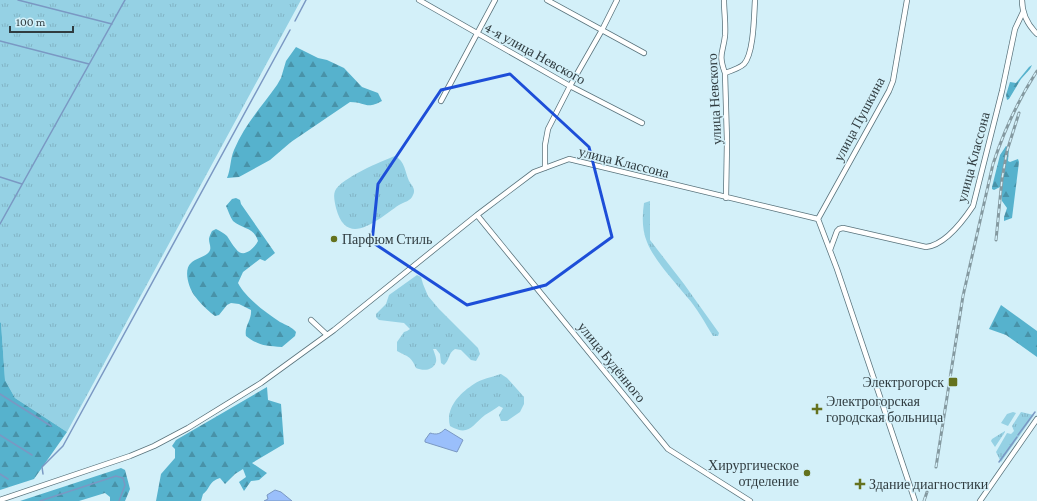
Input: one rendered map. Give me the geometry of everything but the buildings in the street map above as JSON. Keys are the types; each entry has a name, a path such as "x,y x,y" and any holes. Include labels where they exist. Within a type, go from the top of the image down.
{"street":[{"name":"4-я улица Невского","path":"419,0 570,86 642,123"},
{"path":"441,101 494,0"},
{"path":"547,0 644,53"},
{"path":"545,168 544,145 548,129 617,0"},
{"name":"улица Невского","path":"724,0 724,36 720,54 721,64 725,73 727,141 726,198"},
{"path":"725,73 743,65 748,59 754,24 755,0"},
{"name":"улица Пушкина","path":"818,219 889,91 893,81 907,0"},
{"path":"1022,0 1026,22 1037,34"},
{"name":"улица Классона","path":"830,250 837,231 843,228 926,247 934,246 945,239 969,212 973,206 1002,91 1015,29 1023,12"},
{"name":"улица Классона","path":"0,500 130,456 154,446 188,428 261,383 327,335 477,215 534,172 569,159 818,219"},
{"name":"улица Будённого","path":"477,215 668,449 750,501"},
{"path":"818,219 830,250 915,501"},
{"path":"311,320 327,335"},
{"path":"980,501 1035,427 1037,419"}],"highlighted area":[{"path":"510,74 589,147 612,237 546,285 467,305 372,242 378,184 441,90"}],"green space":[{"path":"0,0 301,0 67,432 15,398 5,380 0,322"},
{"path":"296,47 318,58 327,60 344,68 362,87 378,93 382,101 372,105 350,102 291,142 270,160 239,177 227,178 233,153 238,141 248,124 277,85 281,78 286,61"},
{"path":"1032,65 1007,100 1006,95 1010,82 1016,83"},
{"path":"1006,146 1009,148 1008,161 1010,162 1018,159 1019,162 1012,218 1004,221 1007,208 1002,201 1000,187 994,190 992,187 1000,155"},
{"path":"395,156 403,164 413,188 414,193 412,197 373,223 355,229 348,227 341,220 336,208 334,197 335,191 345,181 353,176"},
{"path":"236,198 240,200 241,204 275,253 265,261 260,259 243,272 238,283 257,305 280,322 291,327 296,332 295,336 282,347 263,345 246,336 246,329 251,310 239,304 231,303 227,305 219,315 215,316 198,300 192,292 189,284 187,270 193,261 209,252 209,238 212,231 216,229 225,234 239,252 242,253 251,250 258,241 254,233 236,224 231,218 226,206 232,199"},
{"path":"650,201 650,240 719,333 718,336 713,336 694,306 665,271 650,249 644,233 643,218 644,203"},
{"path":"417,275 421,277 428,296 478,348 480,354 476,361 471,360 461,350 455,349 451,352 444,365 441,363 440,354 436,349 433,349 436,359 435,365 428,370 422,370 416,368 411,359 397,351 397,342 404,332 410,329 404,323 379,320 376,317 376,314 386,304 389,295"},
{"path":"1001,305 1037,331 1037,357 1006,335 989,329"},
{"path":"0,322 5,380 15,398 67,432 34,479 0,490"},
{"path":"501,374 507,378 524,397 524,404 520,412 507,421 501,421 499,415 503,408 499,406 466,430 456,429 450,426 450,413 459,396 477,382"},
{"path":"267,387 268,400 281,404 284,444 252,463 267,473 259,480 251,481 244,491 239,482 246,477 243,469 235,474 225,484 220,478 213,481 203,494 201,501 156,501 161,474 175,458 175,449 172,446 176,440"},
{"path":"1013,412 1016,413 1008,426 1001,423 1007,414"},
{"path":"1021,412 1034,415 1001,462 996,452 1007,433 1011,434 1014,431 1012,426"},
{"path":"1005,431 995,447 991,441 992,439"},
{"path":"121,468 125,470 130,489 125,501 110,501 110,497 105,493 79,501 20,501"}],"shaded area":[{"path":"445,429 463,440 457,452 425,442 430,433 438,434"},
{"path":"275,490 281,492 292,501 264,501 268,499 267,495"}],"waterway":[{"path":"18,0 112,24"},
{"path":"0,224 125,0"},
{"path":"295,21 306,0"},
{"path":"43,474 42,467 63,446 290,30"},
{"path":"0,41 89,64"},
{"path":"0,177 22,184"},
{"path":"0,394 51,426"},
{"path":"1018,435 1035,412"},
{"path":"0,435 32,455"},
{"path":"999,462 1017,437"},
{"path":"0,474 8,479"},
{"path":"40,501 116,476 123,478 125,485 119,501"}],"railway":[{"path":"936,467 963,296 993,164 1012,116 1037,71"},
{"path":"996,240 1002,179 1007,151 1019,113"},
{"path":"924,501 927,492"}],"place":[{"name":"Парфюм Стиль","path":"334,239"},
{"name":"Электрогорск","path":"953,382"},
{"name":"Электрогорская городская больница","path":"817,409"},
{"name":"Хирургическое отделение","path":"807,473"},
{"name":"Здание диагностики","path":"860,484"}]}
